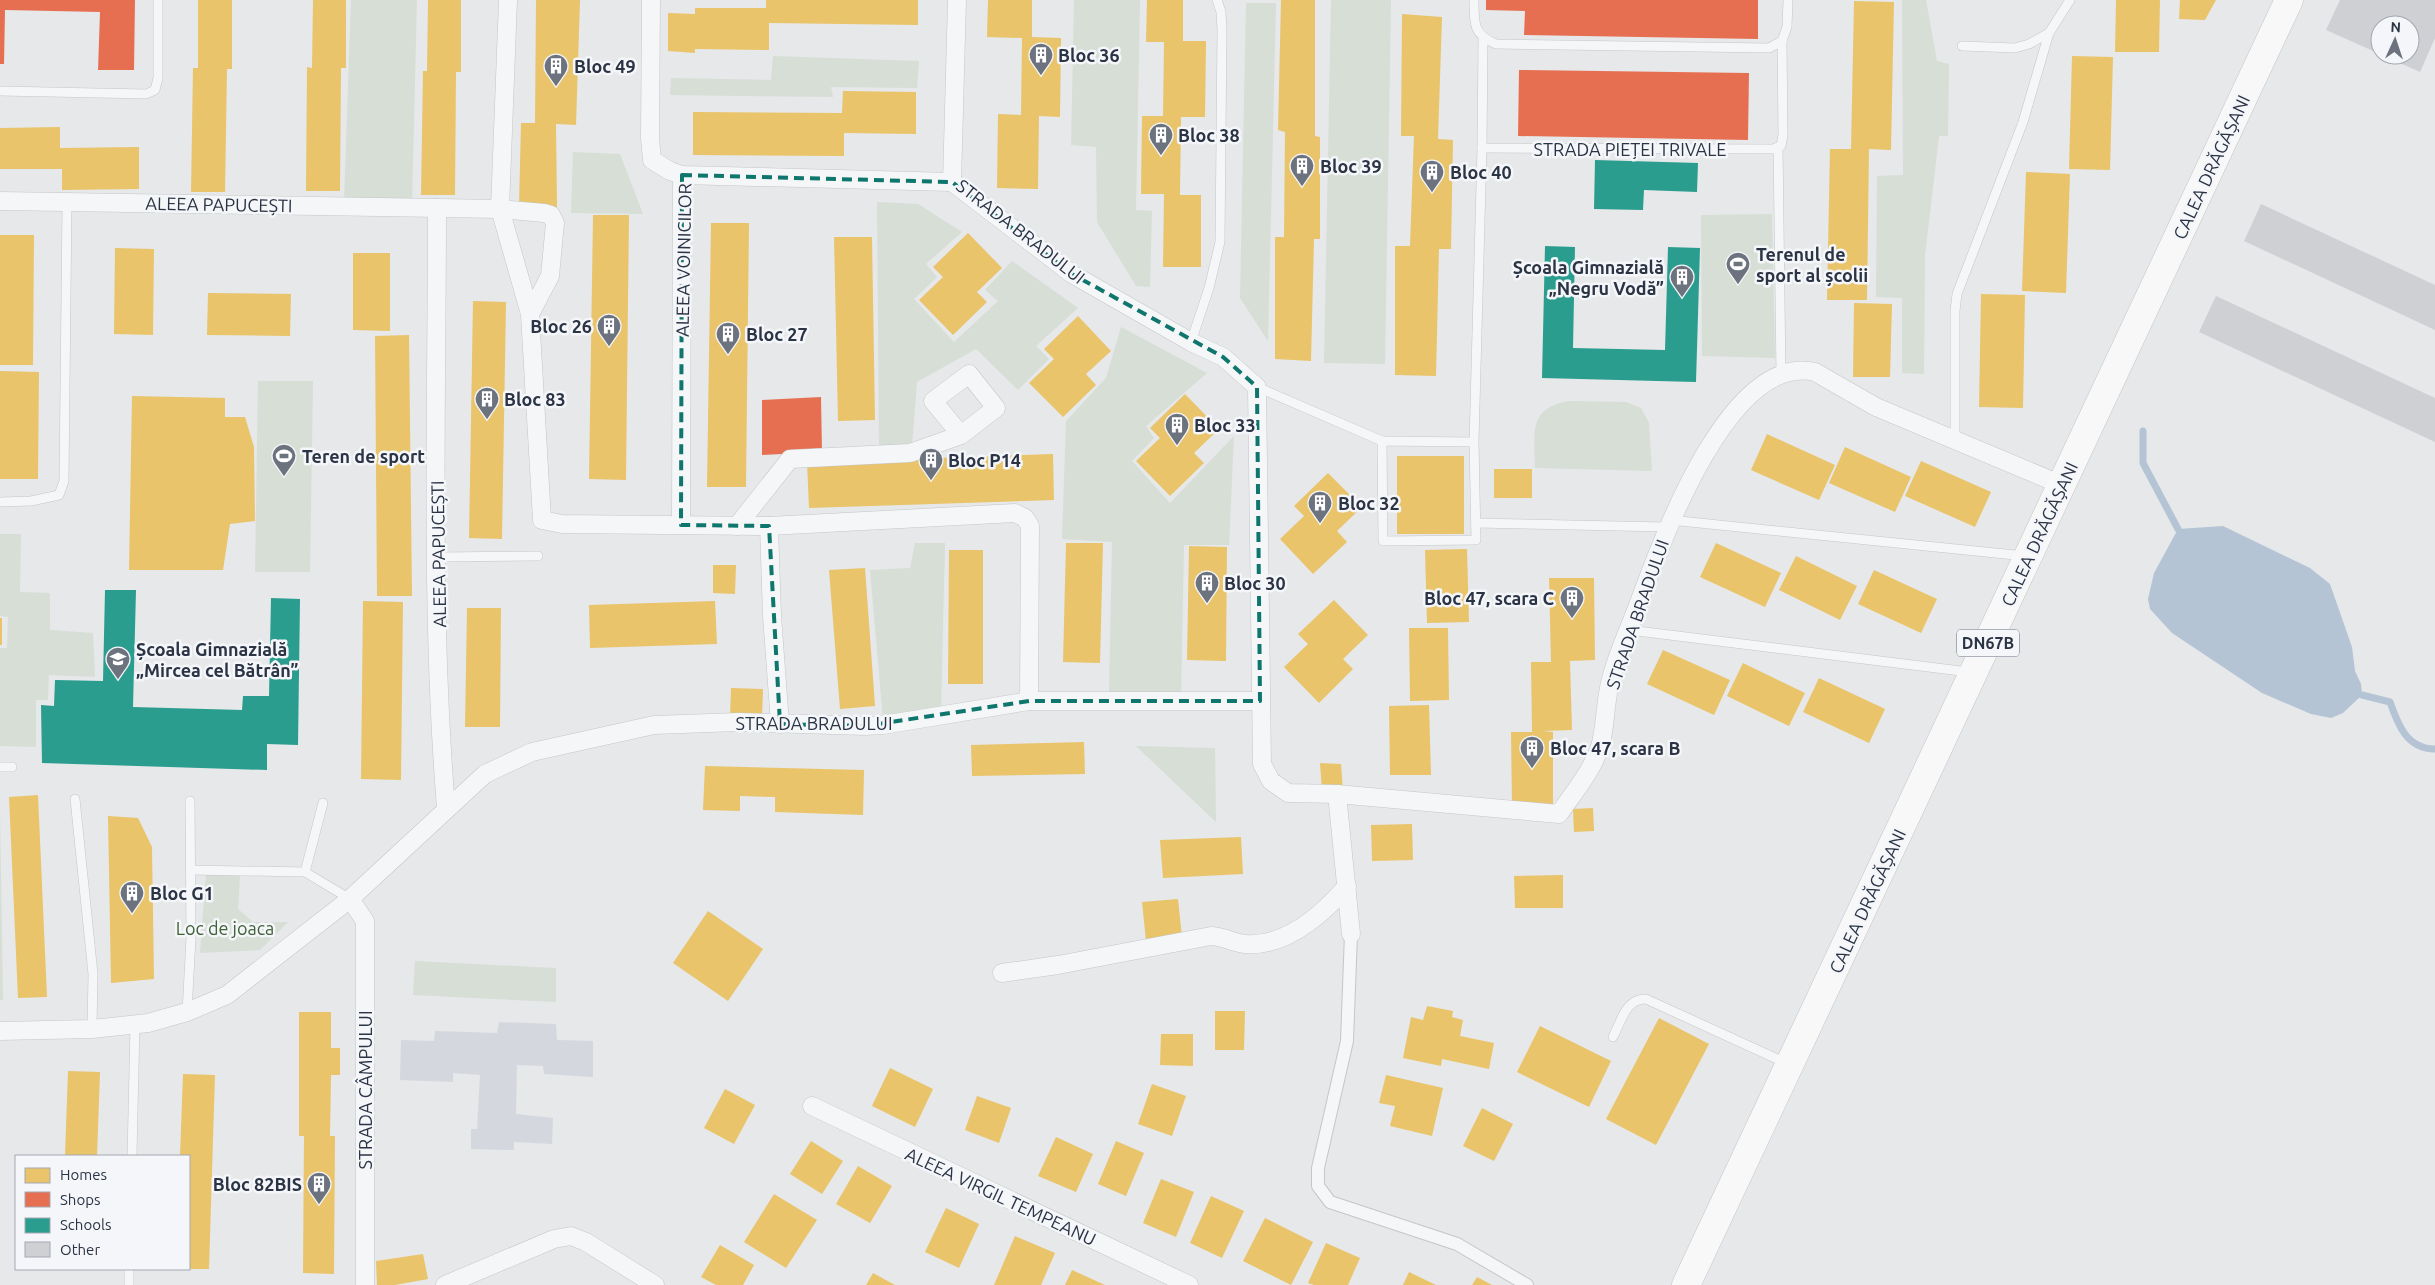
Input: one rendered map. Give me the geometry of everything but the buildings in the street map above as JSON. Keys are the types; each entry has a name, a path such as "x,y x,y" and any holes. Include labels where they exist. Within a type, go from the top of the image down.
{"main road":[{"name":"CALEA DRĂGĂȘANI","path":"1686,1285 2289,0"}],"street":[{"path":"508,0 500,210 530,314 542,520 562,524 769,526 1015,513 1025,518 1030,526 1029,701"},
{"path":"651,0 650,138 652,160 670,171 682,175"},
{"name":"STRADA BRADULUI","path":"957,0 952,182 1072,274 1191,342 1223,357 1258,388 1262,764 1271,781 1288,792 1337,794 1559,814 1588,772 1601,743 1611,679 1668,524 1699,463 1742,402 1768,382 1782,375 1804,370 1815,372 1876,407 2062,485"},
{"name":"ALEEA VOINICILOR","path":"681,525 682,175 952,182"},
{"name":"ALEEA PAPUCEȘTI","path":"0,201 437,208 544,212 551,215 555,223 550,276 530,314"},
{"name":"ALEEA PAPUCEȘTI","path":"437,208 437,557 442,756 446,808"},
{"path":"737,526 790,459 910,453 961,435"},
{"path":"769,526 772,616 780,724"},
{"name":"STRADA BRADULUI","path":"0,1031 92,1029 135,1025 162,1020 187,1012 227,995 350,899 446,808 485,774 532,752 654,725 738,722 883,725 1029,701 1260,701"},
{"path":"1337,794 1350,934 1347,1041 1318,1168 1318,1186 1330,1202 1456,1244 1528,1285"},
{"path":"1002,973 1058,965 1211,936 1220,936 1242,944 1257,944 1296,932 1347,886"},
{"name":"STRADA CÂMPULUI","path":"350,899 365,921 365,1285"},
{"name":"ALEEA VIRGIL TEMPEANU","path":"812,1106 1189,1285"},
{"path":"445,1285 554,1239 571,1236 586,1242 655,1285"}],"lane":[{"path":"0,91 146,94 155,90 158,78 158,0"},
{"path":"1191,342 1209,288 1220,242 1222,30 1221,12 1217,0"},
{"path":"1474,0 1477,31 1483,39 1496,44 1769,48 1782,41"},
{"path":"1782,375 1778,147 1781,146 1783,135 1782,41 1787,27 1788,0"},
{"path":"1955,439 1955,311 1957,294 2023,122 2049,33 2070,0"},
{"path":"1962,46 2015,48 2049,33"},
{"path":"1382,441 1383,541 1476,540 1474,442 1483,39"},
{"name":"STRADA PIEȚEI TRIVALE","path":"1482,148 1773,149 1778,147"},
{"path":"0,502 46,500 59,495 64,481 67,202"},
{"path":"1258,388 1382,441 1474,442"},
{"path":"1476,523 1668,524 2029,556"},
{"path":"437,557 538,556"},
{"path":"1628,630 1974,673"},
{"path":"0,767 12,767"},
{"path":"75,799 93,974 92,1029"},
{"path":"187,1012 191,870 190,801"},
{"path":"306,872 323,803"},
{"path":"191,870 306,872 350,899"},
{"path":"1613,1037 1630,1004 1638,998 1646,999 1656,1001 1789,1065"},
{"path":"132,1155 135,1025"},
{"path":"128,1285 129,1270"}],"highlighted area":[{"path":"682,175 952,182 1072,274 1223,357 1257,387 1260,701 1029,701 865,726 780,724 769,526 681,525"}],"shaded area":[{"path":"499,1022 556,1024 557,1040 593,1041 593,1077 544,1074 543,1066 517,1065 516,1114 553,1118 552,1144 514,1142 514,1150 471,1149 471,1129 477,1129 480,1075 453,1073 453,1082 400,1080 401,1040 434,1041 435,1031 497,1033"}],"green space":[{"path":"351,0 417,0 412,202 344,201"},
{"path":"1074,0 1140,0 1136,210 1152,211 1150,287 1136,286 1097,222 1096,147 1071,145"},
{"path":"1331,0 1391,0 1385,364 1324,363"},
{"path":"1902,0 1926,0 1937,61 1949,64 1948,136 1939,136 1925,256 1924,374 1902,373 1902,298 1876,297 1877,176 1903,175"},
{"path":"1246,3 1276,3 1268,341 1240,298"},
{"path":"773,56 919,61 917,88 831,87 833,97 670,95 671,78 771,80"},
{"path":"573,152 620,154 643,214 571,213"},
{"path":"877,202 918,204 962,232 926,264 937,277 914,299 954,342 998,301 985,290 1012,261 1078,308 1036,346 1049,359 1018,390 976,349 917,382 912,447 879,448"},
{"name":"Terenul de sport al școlii","path":"1772,214 1775,358 1702,356 1701,215"},
{"path":"1121,327 1207,373 1146,426 1154,438 1132,461 1170,503 1234,436 1229,545 1184,545 1181,696 1109,695 1112,542 1062,539 1066,421 1106,378"},
{"name":"Teren de sport","path":"258,381 313,381 310,572 255,572"},
{"path":"1569,401 1626,402 1641,408 1649,423 1652,471 1535,468 1535,434 1536,424 1540,416 1555,404"},
{"path":"0,534 21,534 20,592 50,593 50,630 93,633 95,677 49,675 48,700 36,700 36,747 0,746 0,648 7,648 8,617 0,616"},
{"path":"915,543 945,543 941,711 883,720 870,570 910,568"},
{"path":"1136,746 1215,748 1216,822"},
{"path":"0,811 3,1000 0,1000"},
{"name":"Loc de joaca","path":"206,874 240,875 238,909 253,922 288,922 260,950 200,953"},
{"path":"415,961 556,968 556,1002 413,995"}],"water":[{"path":"2223,526 2310,568 2330,584 2352,647 2355,671 2361,684 2362,695 2343,713 2331,718 2311,714 2262,693 2172,633 2150,609 2148,599 2154,573 2178,529"}],"waterway":[{"path":"2143,431 2143,463 2178,529"},
{"path":"2362,695 2390,702 2396,719 2405,734 2417,745 2435,749"}],"place":[{"name":"Bloc 36","path":"1041,76"},
{"name":"Bloc 49","path":"556,87"},
{"name":"Bloc 38","path":"1161,156"},
{"name":"Bloc 39","path":"1302,187"},
{"name":"Bloc 40","path":"1432,193"},
{"name":"Terenul de sport al școlii","path":"1738,285"},
{"name":"Școala Gimnazială „Negru Vodă”","path":"1682,298"},
{"name":"Bloc 26","path":"609,347"},
{"name":"Bloc 27","path":"728,355"},
{"name":"Bloc 83","path":"487,420"},
{"name":"Bloc 33","path":"1177,446"},
{"name":"Teren de sport","path":"284,477"},
{"name":"Bloc P14","path":"931,481"},
{"name":"Bloc 32","path":"1320,524"},
{"name":"Bloc 30","path":"1207,604"},
{"name":"Bloc 47, scara C","path":"1572,619"},
{"name":"Școala Gimnazială „Mircea cel Bătrân”","path":"118,680"},
{"name":"Bloc 47, scara B","path":"1532,769"},
{"name":"Bloc G1","path":"132,914"},
{"name":"Bloc 82BIS","path":"319,1205"}]}
